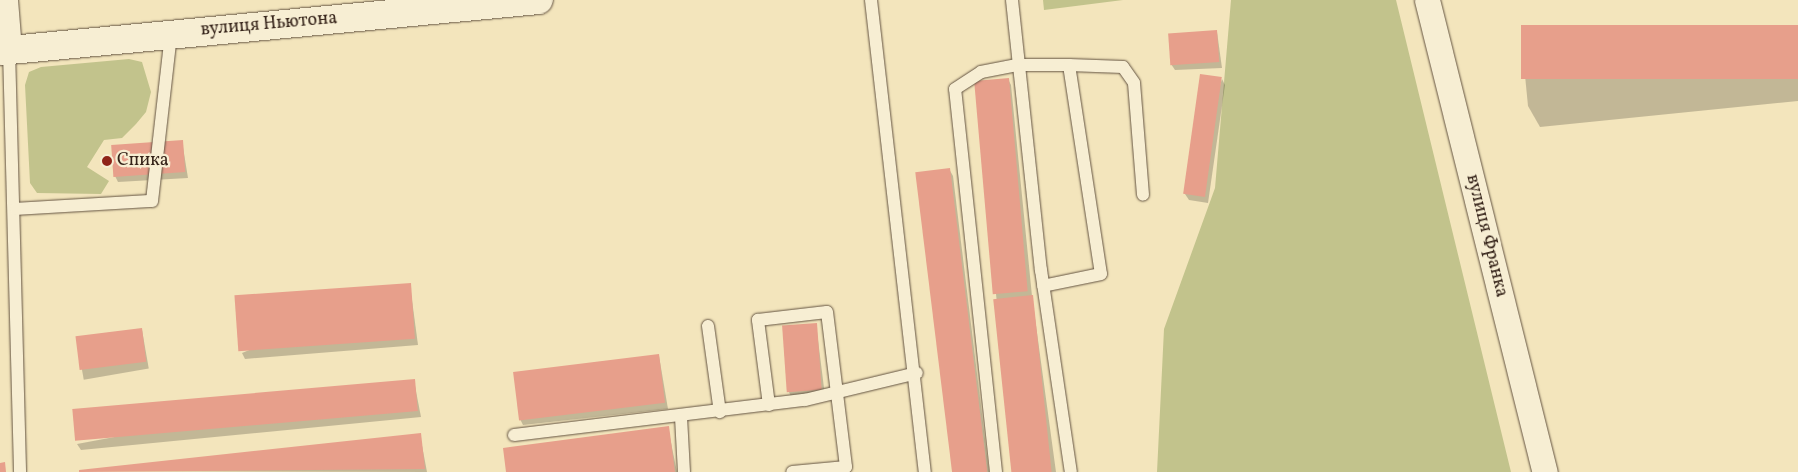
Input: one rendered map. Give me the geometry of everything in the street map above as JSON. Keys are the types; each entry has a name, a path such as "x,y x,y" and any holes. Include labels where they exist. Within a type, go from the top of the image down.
{"street":[{"path":"5,0 5,50"},
{"name":"вулиця Ньютона","path":"5,50 539,0"},
{"name":"вулиця Франка","path":"1427,0 1545,472"}],"lane":[{"path":"871,0 917,374 926,472"},
{"path":"1012,0 1043,286 1071,472"},
{"path":"16,209 152,201 171,34"},
{"path":"5,50 16,209 20,472"},
{"path":"996,472 955,89 981,72 1018,65 1123,67 1134,83 1142,195"},
{"path":"1043,286 1101,274 1069,65"},
{"path":"769,405 758,320 826,312 846,467 792,472"},
{"path":"708,326 720,412"},
{"path":"514,435 681,417 769,405 917,374"},
{"path":"681,417 684,472"}],"green space":[{"path":"1043,0 1123,0 1044,10"},
{"path":"1231,0 1396,0 1511,472 1157,472 1164,329 1215,188"},
{"path":"129,59 142,62 151,92 146,112 136,124 122,138 104,140 87,167 109,181 101,194 37,193 30,183 25,85 29,72 41,67"}],"building":[{"path":"1521,25 1798,25 1798,79 1521,79"},
{"path":"1217,30 1219,62 1170,65 1168,33"},
{"path":"1200,74 1222,77 1205,197 1183,194"},
{"path":"1009,78 1028,291 993,294 974,81"},
{"path":"183,140 185,172 113,177 111,145"},
{"path":"950,168 987,472 952,472 915,172"},
{"path":"411,283 415,339 238,351 234,295"},
{"path":"1033,295 1052,472 1011,472 993,299"},
{"path":"817,323 822,390 787,392 782,325"},
{"path":"142,328 146,362 80,370 75,336"},
{"path":"659,354 665,403 519,421 513,372"},
{"path":"415,379 418,411 75,441 72,409"},
{"path":"669,426 675,472 506,472 503,448"},
{"path":"421,433 425,469 79,472 79,470"},
{"path":"5,462 6,472 0,472 0,463"}],"place":[{"name":"Спика","path":"107,161"}]}
